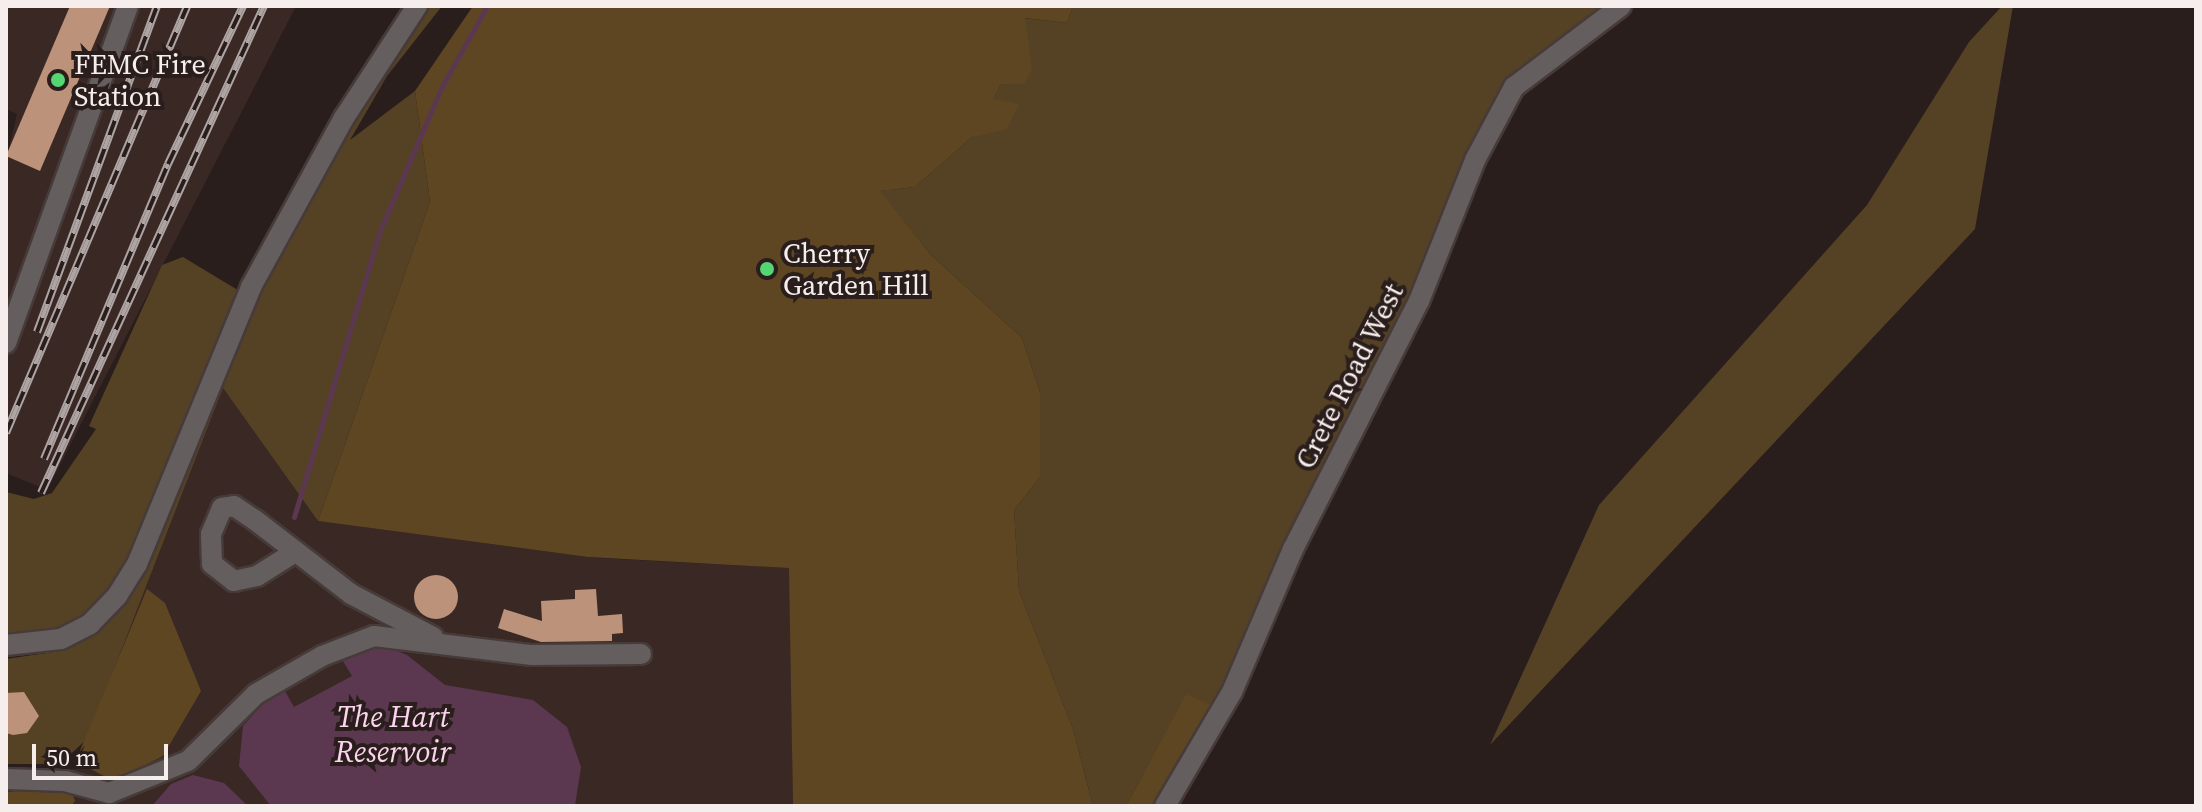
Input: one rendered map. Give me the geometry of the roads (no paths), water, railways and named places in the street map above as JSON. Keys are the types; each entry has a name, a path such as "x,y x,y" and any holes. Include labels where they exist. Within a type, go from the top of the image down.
{"street":[{"path":"6,343 128,6"},
{"path":"6,645 37,646 90,624 117,596 155,524 251,287 344,118 417,6"},
{"name":"Crete Road West","path":"1165,806 1232,692 1293,549 1419,301 1475,160 1514,87 1621,6"},
{"path":"295,552 351,594 441,641"},
{"path":"6,779 65,781 109,793 188,761 256,694 335,650 374,636 441,641 532,655 641,654"}],"water":[{"name":"The Hart Reservoir","path":"377,643 407,655 445,685 533,700 567,727 581,767 575,806 271,806 239,766 243,726 281,684 294,707 352,676 340,656"},
{"path":"193,775 224,783 248,806 152,806 171,784"}],"waterway":[{"path":"294,517 379,233 441,88 487,6"}],"railway":[{"path":"37,332 157,6"},
{"path":"6,433 187,6"},
{"path":"44,459 168,164 243,6"},
{"path":"41,493 264,6"}],"place":[{"name":"FEMC Fire Station","path":"58,80"},
{"name":"Cherry Garden Hill","path":"767,269"}]}
